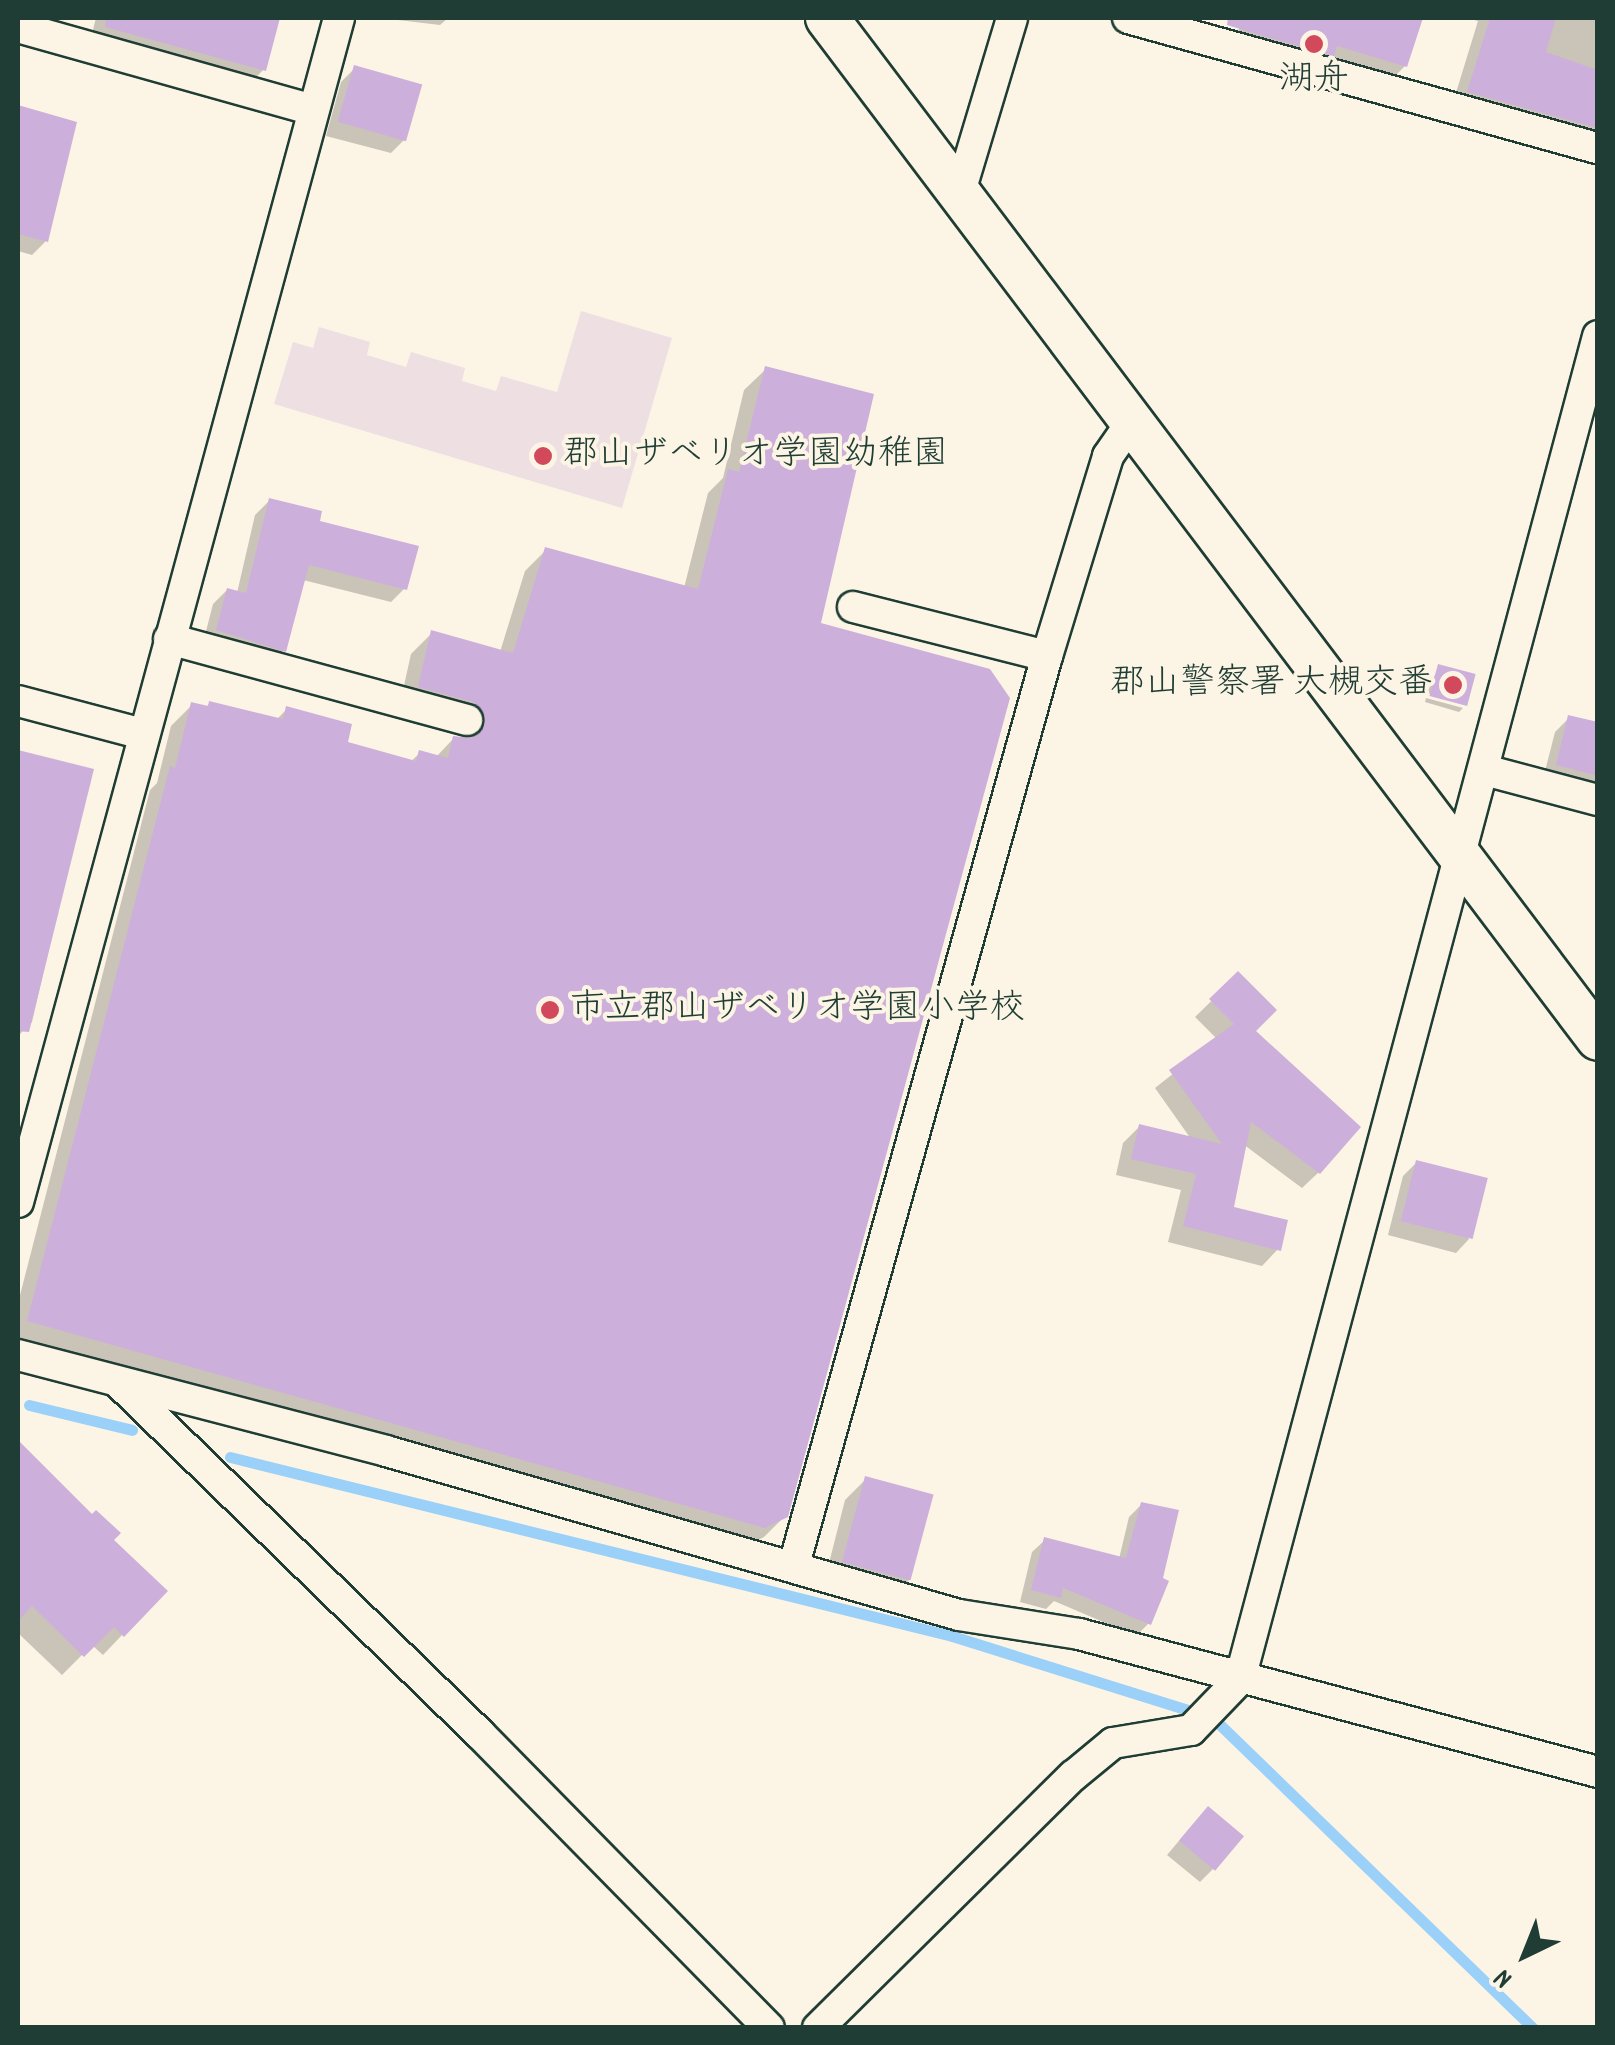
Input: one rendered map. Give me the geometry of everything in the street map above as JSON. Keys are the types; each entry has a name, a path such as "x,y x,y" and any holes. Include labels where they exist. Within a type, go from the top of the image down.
{"street":[{"path":"18,1202 339,18"},
{"path":"827,18 1598,1039"},
{"path":"959,195 1012,18"},
{"path":"1128,18 1598,148"},
{"path":"18,27 313,110"},
{"path":"818,2028 1073,1776 1113,1744 1191,1730 1232,1688 1458,855 1485,770 1598,336"},
{"path":"794,1565 1047,656 1108,456 1131,423"},
{"path":"853,607 1047,656"},
{"path":"168,639 468,720"},
{"path":"18,701 142,734"},
{"path":"1485,770 1598,800"},
{"path":"18,1355 794,1565 960,1615 1079,1634 1232,1688 1598,1772"},
{"path":"118,1382 480,1734 768,2028"}],"shaded area":[{"name":"郡山ザベリオ学園幼稚園","path":"581,311 672,338 622,508 274,404 293,342 313,348 319,327 370,342 367,355 406,367 411,352 465,368 462,381 496,391 501,376 557,392"}],"building":[{"path":"106,18 280,18 266,71 105,27"},
{"path":"1228,18 1423,18 1407,67 1337,46 1334,56 1227,25"},
{"path":"1490,18 1556,18 1546,52 1598,70 1598,128 1467,92"},
{"path":"354,65 422,85 406,141 338,122"},
{"path":"18,105 77,122 48,242 18,234"},
{"path":"765,366 874,394 821,623 990,669 1010,698 788,1517 765,1528 27,1321 170,766 175,768 191,702 208,706 209,701 283,719 286,706 352,724 348,742 416,761 419,750 448,758 453,736 471,738 479,734 485,716 473,702 418,687 431,630 513,653 545,547 698,589 728,469 739,472"},
{"path":"269,498 322,511 320,521 419,546 407,590 309,565 286,652 216,630 227,588 246,593"},
{"name":"郡山警察署 大槻交番","path":"1438,664 1476,674 1467,706 1429,696"},
{"path":"1568,715 1598,722 1598,776 1556,765"},
{"path":"18,750 94,769 29,1032 18,1031"},
{"path":"1238,971 1277,1010 1256,1031 1361,1127 1320,1174 1251,1122 1234,1207 1288,1220 1281,1251 1183,1226 1196,1174 1131,1159 1139,1124 1222,1144 1169,1070 1234,1024 1209,999"},
{"path":"1416,1160 1488,1178 1473,1239 1401,1221"},
{"path":"18,1440 92,1514 96,1510 121,1533 114,1540 168,1591 124,1637 114,1627 84,1657 32,1606 18,1621"},
{"path":"865,1476 934,1494 911,1580 842,1562"},
{"path":"1141,1502 1179,1510 1163,1578 1169,1581 1151,1625 1063,1588 1061,1598 1031,1590 1044,1537 1126,1558"},
{"path":"1208,1806 1244,1836 1215,1871 1179,1840"}],"waterway":[{"path":"29,1405 132,1430"},
{"path":"230,1457 952,1636 1213,1718 1533,2028"}],"place":[{"name":"湖舟","path":"1314,44"},
{"name":"郡山ザベリオ学園幼稚園","path":"543,456"},
{"name":"郡山警察署 大槻交番","path":"1453,685"},
{"name":"市立郡山ザベリオ学園小学校","path":"550,1010"}]}
